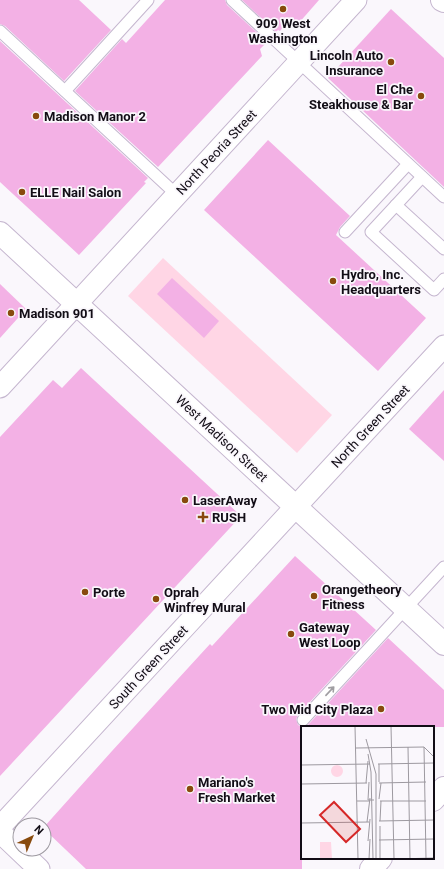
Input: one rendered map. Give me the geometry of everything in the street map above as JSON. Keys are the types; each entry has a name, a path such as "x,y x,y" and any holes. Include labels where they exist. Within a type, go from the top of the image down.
{"main road":[{"name":"West Madison Street","path":"0,233 444,644"},
{"path":"434,799 444,788"},
{"path":"371,869 380,859"}],"street":[{"name":"North Peoria Street","path":"0,387 356,0"},
{"name":"North Green Street","path":"296,507 444,346"},
{"name":"South Green Street","path":"0,828 296,507"},
{"path":"0,832 39,869"}],"lane":[{"path":"65,91 148,0"},
{"path":"232,0 444,197"},
{"path":"0,31 177,195"},
{"path":"345,232 408,164"},
{"path":"422,177 371,232 434,290 444,279"},
{"path":"396,205 444,249"},
{"path":"303,720 444,567"}],"shaded area":[{"path":"163,258 332,415 297,453 128,296"}],"building":[{"path":"0,0 79,0 111,30 64,81 5,26 0,24"},
{"path":"165,0 225,0 227,5 267,42 260,49 262,56 158,167 75,91 122,39 126,43"},
{"name":"909 West Washington","path":"242,0 319,0 298,24 291,18 280,31 278,30 276,32"},
{"path":"391,9 444,58 444,187 328,78"},
{"name":"Madison Manor 2","path":"0,41 148,178 144,182 146,183 79,255 0,182"},
{"name":"Hydro, Inc. Headquarters","path":"268,140 350,216 340,227 336,235 426,318 378,371 204,210"},
{"path":"172,278 219,321 204,338 157,294"},
{"name":"Madison 901","path":"0,284 26,309 0,338"},
{"name":"Porte","path":"81,368 241,516 0,776 0,437 53,380 62,388"},
{"path":"444,390 444,461 409,429"},
{"name":"Mariano's Fresh Market","path":"295,556 376,630 296,719 298,725 301,726 302,869 86,869 52,837 52,818 210,644 212,646"},
{"name":"Two Mid City Plaza","path":"388,638 444,690 444,727 305,726 308,725"}],"place":[{"name":"909 West Washington","path":"283,9"},
{"name":"Lincoln Auto Insurance","path":"391,62"},
{"name":"El Che Steakhouse & Bar","path":"421,96"},
{"name":"Madison Manor 2","path":"36,116"},
{"name":"ELLE Nail Salon","path":"22,192"},
{"name":"Hydro, Inc. Headquarters","path":"333,281"},
{"name":"Madison 901","path":"11,313"},
{"name":"LaserAway","path":"185,500"},
{"name":"RUSH","path":"203,517"},
{"name":"Porte","path":"85,592"},
{"name":"Orangetheory Fitness","path":"314,596"},
{"name":"Oprah Winfrey Mural","path":"156,599"},
{"name":"Gateway West Loop","path":"291,634"},
{"name":"Two Mid City Plaza","path":"381,709"},
{"name":"Mariano's Fresh Market","path":"190,789"}]}
